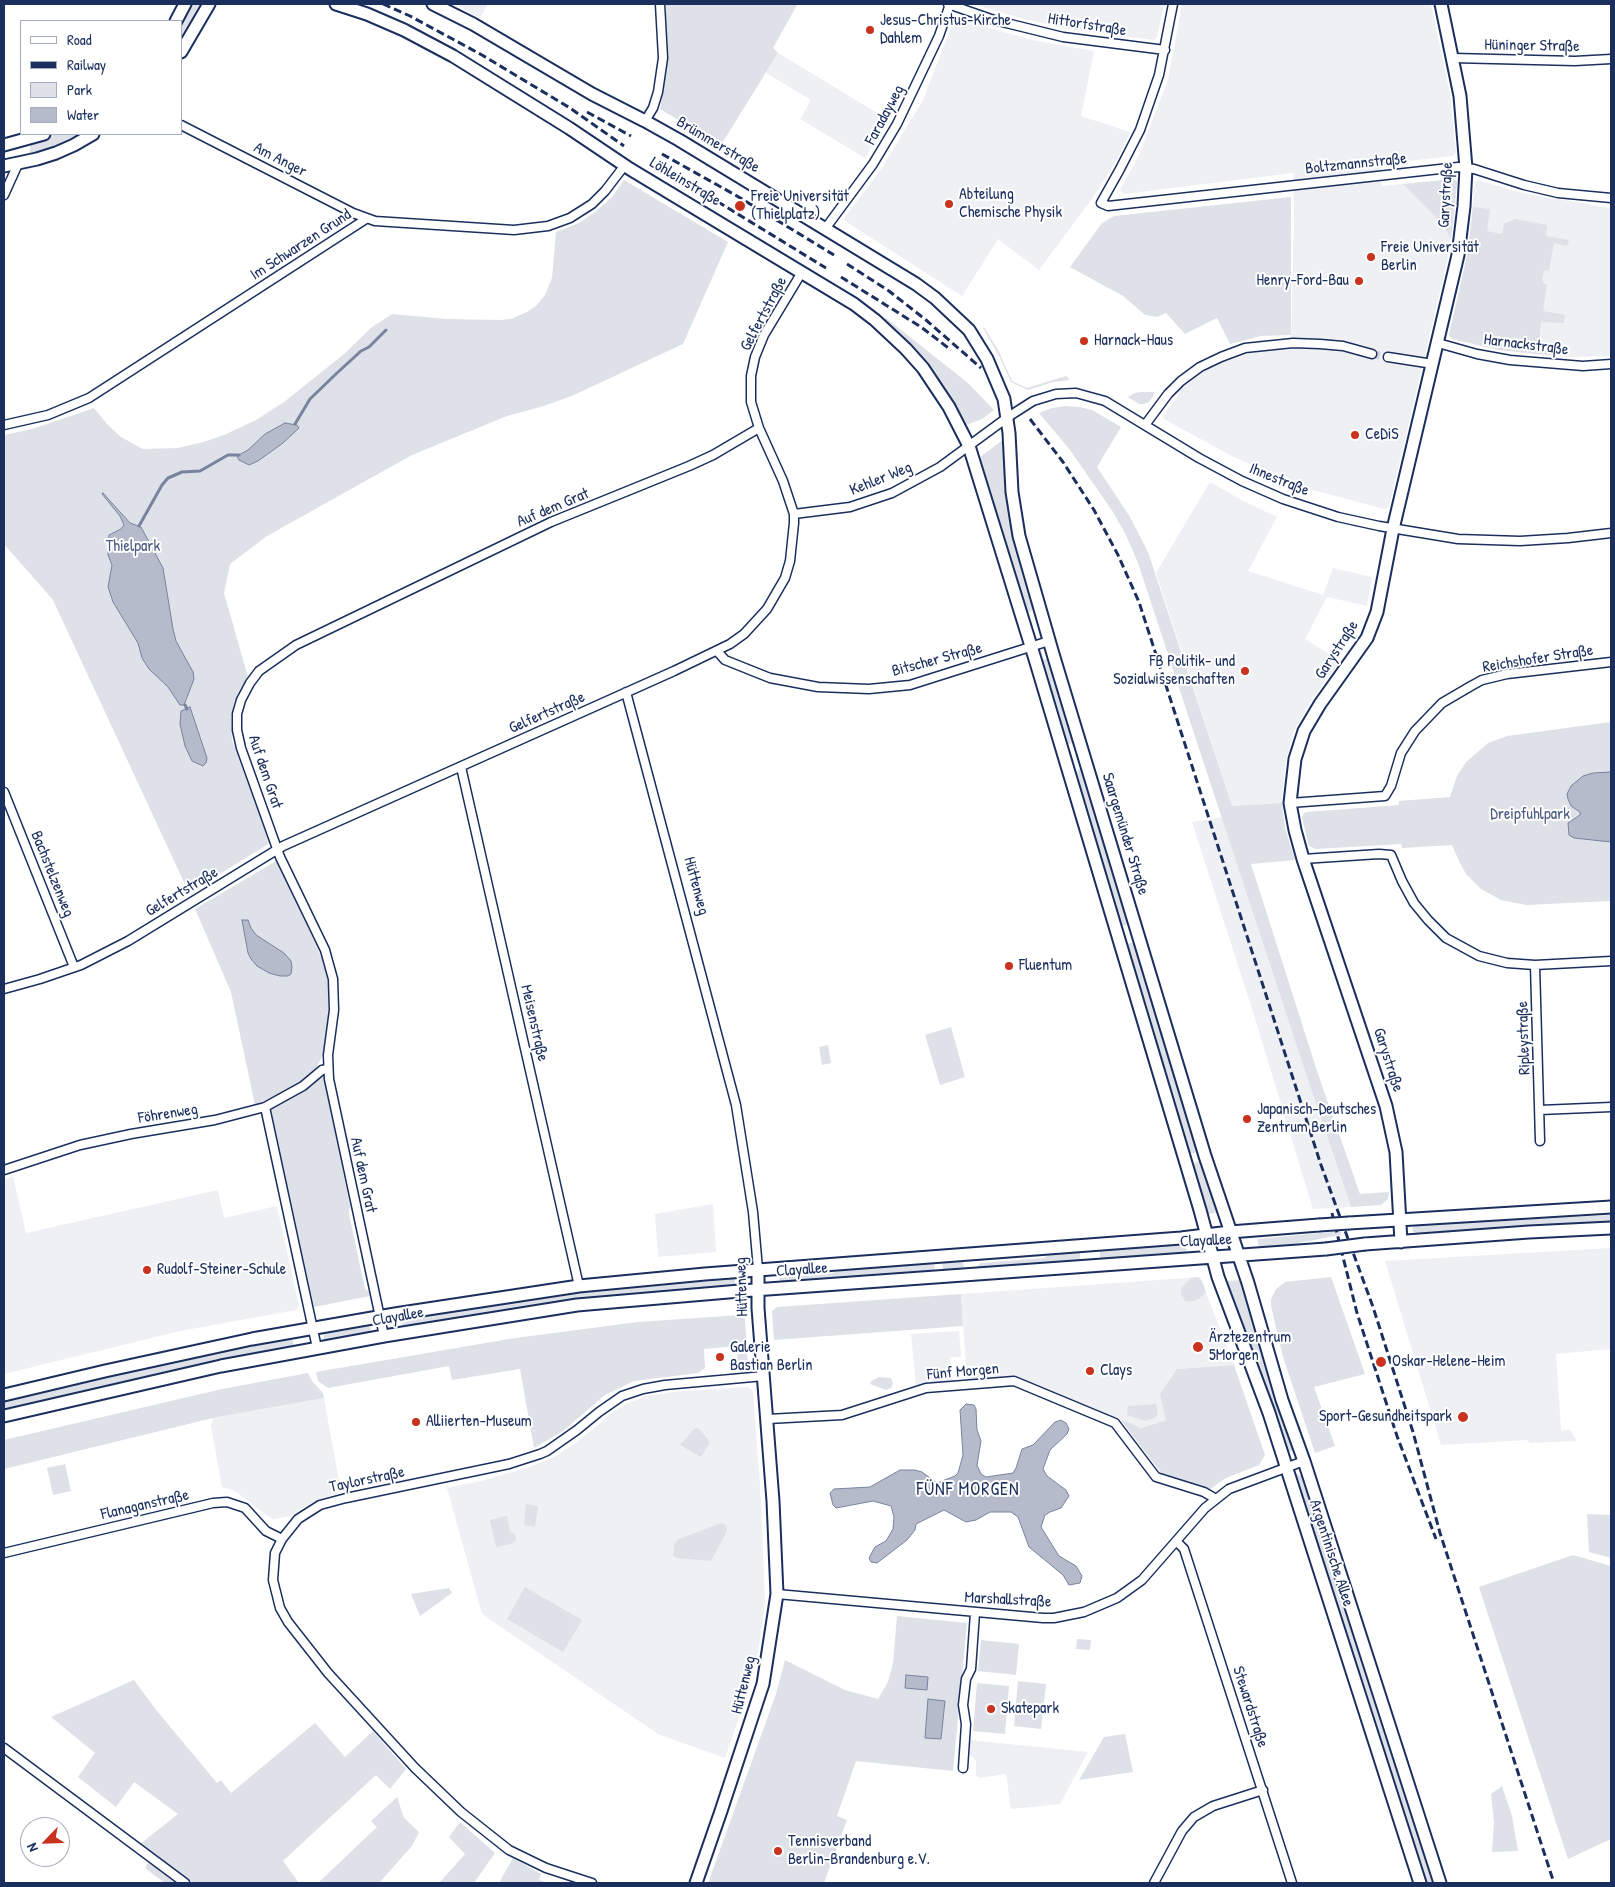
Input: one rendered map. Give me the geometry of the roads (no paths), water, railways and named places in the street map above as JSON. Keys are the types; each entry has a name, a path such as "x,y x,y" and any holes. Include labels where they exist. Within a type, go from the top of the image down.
{"main road":[{"path":"177,20 185,4"},
{"path":"182,50 209,4"},
{"name":"Löhleinstraße","path":"336,4 367,14 404,30 452,56 569,128 624,165 802,272 868,315 906,349 923,368 941,393 969,446"},
{"name":"Brümmerstraße","path":"433,4 473,24 592,94 645,121 927,292 969,330 981,348 996,377 1008,417"},
{"name":"Garystraße","path":"1401,1242 1396,1152 1386,1106 1303,859 1290,803 1295,759 1304,731 1320,704 1364,644 1371,629 1458,255 1466,168 1460,96 1441,4"},
{"path":"4,145 41,135"},
{"path":"4,166 56,153 91,135"},
{"path":"18,164 19,142"},
{"name":"Saargemünder Straße","path":"1008,417 1012,492 1018,529 1049,641 1205,1156 1238,1256"},
{"path":"969,446 1031,647 1206,1235"},
{"name":"Clayallee","path":"4,1395 201,1350 313,1328 579,1286 1357,1222 1611,1207"},
{"name":"Clayallee","path":"4,1416 173,1376 317,1348 577,1305 758,1290 1238,1256 1365,1244 1611,1228"},
{"name":"Argentinische Allee","path":"1206,1235 1222,1288 1269,1413 1420,1883"},
{"name":"Argentinische Allee","path":"1238,1256 1282,1400 1304,1461 1440,1883"},
{"name":"Hüttenweg","path":"696,1883 763,1684 777,1594 758,1270"}],"street":[{"path":"645,121 653,108 658,92 663,58 660,4"},
{"name":"Hittorfstraße","path":"949,4 1010,24 1063,37 1165,50"},
{"name":"Faradayweg","path":"825,229 873,164 897,124 939,36 949,4"},
{"path":"1165,50 1173,4"},
{"name":"Boltzmannstraße","path":"1165,50 1159,75 1140,130 1101,202 1108,206 1458,167 1558,193 1611,198"},
{"name":"Hüninger Straße","path":"1453,58 1575,61 1611,59"},
{"name":"Am Anger","path":"182,126 366,219"},
{"path":"4,196 18,164"},
{"name":"Im Schwarzen Grund","path":"4,424 48,415 89,398 366,219 491,229 530,229 548,226 570,218 592,204 605,191 624,165"},
{"name":"Gelfertstraße","path":"4,989 74,968 128,941 277,850 717,650 744,634 754,625 778,593 790,561 794,514 783,481 759,428 751,402 751,376 755,357 764,335 802,272"},
{"path":"1145,425 1168,394 1181,381 1200,367 1245,348 1293,343 1320,344 1343,346 1372,354"},
{"name":"Harnackstraße","path":"1438,343 1477,354 1510,360 1583,366 1611,364"},
{"path":"1388,357 1433,364"},
{"name":"Ihnestraße","path":"969,446 1008,417 1038,399 1056,394 1076,394 1105,401 1225,472 1283,499 1338,517 1393,529 1458,539 1520,540 1568,538 1611,533"},
{"name":"Auf dem Grat","path":"384,1336 328,1069 334,1010 333,980 325,950 277,850 241,748 237,730 237,714 241,700 259,671 310,638 550,522 712,455 759,428"},
{"name":"Kehler Weg","path":"794,514 850,507 883,496 922,478 969,446"},
{"name":"Bitscher Straße","path":"717,650 725,660 770,678 818,687 869,690 910,685 1049,641"},
{"name":"Reichshofer Straße","path":"1290,803 1385,796 1391,786 1401,753 1418,726 1431,712 1451,696 1476,683 1507,674 1611,662"},
{"name":"Hüttenweg","path":"626,692 736,1105 753,1212 758,1270"},
{"name":"Meisenstraße","path":"461,767 579,1286"},
{"name":"Bachstelzenweg","path":"4,792 74,968"},
{"path":"1303,859 1379,854 1391,855 1414,903 1446,938 1479,956 1507,963 1535,965 1611,961"},
{"name":"Ripleystraße","path":"1535,965 1540,1141"},
{"name":"Föhrenweg","path":"4,1170 80,1145 131,1134 215,1120 265,1106 303,1086 322,1070 328,1069"},
{"path":"265,1106 317,1348"},
{"path":"1540,1110 1611,1107"},
{"name":"Taylorstraße","path":"592,1883 546,1868 509,1850 461,1812 359,1709 288,1622 280,1608 273,1580 275,1553 282,1539 298,1519 320,1504 509,1464 540,1454 577,1430 622,1396 643,1389 665,1385 764,1376"},
{"name":"Fünf Morgen","path":"768,1419 842,1415 926,1388 1014,1381 1115,1423 1156,1477 1204,1492 1216,1499"},
{"name":"Marshallstraße","path":"777,1594 1042,1618 1084,1612 1116,1598 1142,1580 1205,1508 1229,1489 1304,1461"},
{"name":"Flanaganstraße","path":"4,1554 207,1505 227,1502 245,1508 266,1531 282,1539"},
{"name":"Stewardstraße","path":"1177,1542 1184,1549 1292,1883"},
{"path":"963,1768 966,1724 963,1705 966,1679 971,1669 975,1613"},
{"path":"4,1748 185,1883"},
{"path":"1154,1883 1182,1831 1194,1817 1213,1806 1263,1790"}],"water":[{"path":"285,423 297,425 299,428 283,443 258,461 249,465 239,460 237,456 248,450 265,434"},
{"path":"103,493 130,523 141,527 163,568 176,641 193,672 194,679 184,705 180,705 168,687 149,669 142,658 138,643 113,602 108,587 112,565 108,555 109,535 121,529 124,525 120,516"},
{"path":"190,707 207,758 203,766 192,761 185,746 180,724 181,711"},
{"path":"1611,772 1611,842 1574,838 1569,835 1568,823 1580,815 1580,812 1571,806 1568,799 1567,794 1571,786 1583,776 1593,773"},
{"path":"242,920 248,920 256,935 284,953 291,961 291,974 280,976 269,973 257,966 248,953"},
{"path":"966,1404 974,1405 976,1409 977,1430 981,1441 977,1465 981,1474 986,1477 1013,1473 1022,1449 1033,1445 1055,1422 1061,1420 1066,1423 1069,1429 1067,1434 1050,1450 1043,1469 1047,1476 1066,1490 1069,1496 1061,1508 1045,1515 1041,1527 1059,1556 1076,1566 1082,1576 1080,1583 1069,1585 1063,1575 1029,1547 1018,1517 1011,1512 990,1512 976,1520 966,1522 944,1510 916,1524 915,1530 907,1540 877,1563 871,1562 869,1558 875,1547 886,1541 893,1529 894,1517 891,1506 873,1501 836,1508 833,1505 830,1493 834,1489 870,1487 900,1470 922,1472 937,1483 955,1476 958,1473 963,1455 960,1410"},
{"path":"906,1675 928,1677 927,1690 905,1688"},
{"path":"928,1699 945,1701 941,1739 925,1738"}],"waterway":[{"path":"295,424 310,399 386,330"},
{"path":"139,526 162,485 168,478 182,472 200,471 228,455 239,455"},
{"path":"185,705 187,709"}],"tunnel":[{"path":"1372,354 1388,357"}],"railway":[{"path":"383,4 410,16 482,55 570,108 624,146"},
{"path":"587,112 631,136"},
{"path":"662,154 737,196 834,255"},
{"path":"656,164 826,268"},
{"path":"847,264 889,291 926,320 981,368"},
{"path":"841,277 921,327 951,350"},
{"path":"1030,419 1063,462 1094,510 1118,555 1139,602 1321,1165 1373,1307 1413,1432 1440,1533 1554,1883"},
{"path":"1332,1213 1357,1313 1397,1436 1436,1539"}],"place":[{"name":"Jesus-Christus-Kirche Dahlem","path":"870,30"},
{"name":"Abteilung Chemische Physik","path":"949,204"},
{"name":"Freie Universität (Thielplatz)","path":"740,206"},
{"name":"Freie Universität Berlin","path":"1371,257"},
{"name":"Henry-Ford-Bau","path":"1359,281"},
{"name":"Harnack-Haus","path":"1084,341"},
{"name":"CeDiS","path":"1355,435"},
{"name":"FB Politik- und Sozialwissenschaften","path":"1245,671"},
{"name":"Fluentum","path":"1009,966"},
{"name":"Japanisch-Deutsches Zentrum Berlin","path":"1247,1119"},
{"name":"Rudolf-Steiner-Schule","path":"147,1270"},
{"name":"Ärztezentrum 5Morgen","path":"1198,1347"},
{"name":"Galerie Bastian Berlin","path":"720,1357"},
{"name":"Oskar-Helene-Heim","path":"1381,1362"},
{"name":"Clays","path":"1090,1371"},
{"name":"Sport-Gesundheitspark","path":"1463,1417"},
{"name":"Alliierten-Museum","path":"416,1422"},
{"name":"Skatepark","path":"991,1709"},
{"name":"Tennisverband Berlin-Brandenburg e.V.","path":"778,1851"}],"district":[{"name":"FÜNF MORGEN","path":"968,1490"}],"park label":[{"name":"Thielpark","path":"133,547"},
{"name":"Dreipfuhlpark","path":"1530,815"}]}
